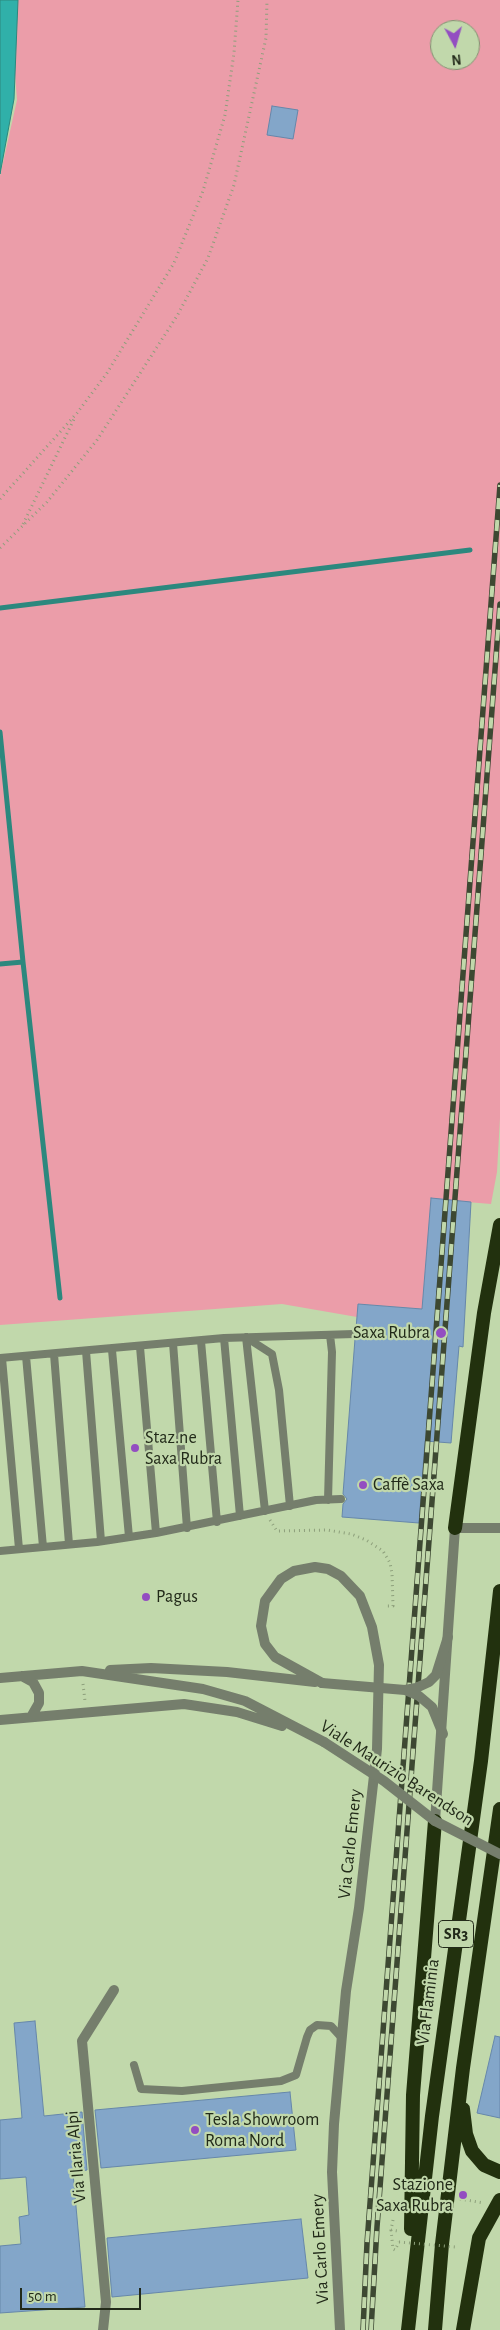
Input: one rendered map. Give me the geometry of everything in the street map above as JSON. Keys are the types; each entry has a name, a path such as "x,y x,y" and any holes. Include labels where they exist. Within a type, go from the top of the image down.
{"highway":[{"path":"455,1528 484,1313 500,1225"},
{"name":"Via Flaminia","path":"408,2330 412,2278 452,1955 482,1752 500,1591"},
{"name":"SR3","path":"435,2330 447,2197 500,1809"},
{"path":"412,2278 410,2152 435,1821"},
{"path":"461,2089 470,2146 484,2166 500,2172"},
{"path":"463,2330 476,2250 497,2203"}],"street":[{"path":"435,1821 455,1528 500,1528"},
{"name":"Via Carlo Emery","path":"322,1683 275,1657 265,1644 261,1626 265,1601 281,1579 294,1571 315,1567 328,1569 341,1576 360,1596 372,1627 379,1665 377,1749 359,1908 346,1991 332,2158 340,2330"},
{"path":"405,1690 424,1685 433,1678 440,1667 448,1638"},
{"path":"82,1670 151,1668 227,1672 405,1690 419,1696 432,1707 442,1734"},
{"name":"Viale Maurizio Barendson","path":"0,1678 82,1670 218,1692 256,1707 324,1742 384,1781 435,1821 500,1854"},
{"path":"22,1676 32,1682 39,1693 39,1703 31,1717"},
{"name":"Viale Maurizio Barendson","path":"0,1720 175,1704 193,1705 247,1715 304,1733"},
{"name":"Via Ilaria Alpi","path":"103,2330 106,2302 82,2042 114,1990"}],"lane":[{"path":"328,1500 332,1352 330,1334"},
{"path":"19,1549 1,1358 112,1350 224,1338 354,1334"},
{"path":"246,1337 272,1354 279,1390 290,1506"},
{"path":"246,1337 265,1511"},
{"path":"224,1338 240,1516"},
{"path":"201,1341 217,1522"},
{"path":"174,1343 187,1528"},
{"path":"140,1347 156,1533"},
{"path":"112,1350 129,1537"},
{"path":"86,1351 101,1541"},
{"path":"54,1354 68,1544"},
{"path":"26,1356 43,1547"},
{"path":"0,1551 101,1541 156,1533 290,1506 341,1499"},
{"path":"134,2065 141,2088 182,2091 281,2081 296,2075 310,2030 317,2025 331,2026 341,2037"}],"path":[{"path":"0,499 77,413 107,374 174,262 203,191 225,115 234,53 238,0"},
{"path":"0,548 47,502 97,440 177,316 208,258 234,185 266,38 267,0"},
{"path":"22,526 77,413"},
{"path":"265,1511 277,1531 328,1530 350,1534 366,1540 383,1551 390,1563 392,1573 393,1606 385,1606"},
{"path":"83,1684 85,1704"},
{"path":"395,2185 395,2191"},
{"path":"447,2197 497,2203"},
{"path":"391,2230 392,2249 395,2250 399,2242 456,2247"}],"shaded area":[{"path":"9,0 500,0 500,1118 497,1172 491,1204 431,1199 422,1309 358,1304 357,1317 282,1304 0,1325 0,176 17,100"}],"water":[{"path":"0,0 18,0 14,99 0,174"}],"building":[{"path":"272,106 298,110 293,139 267,135"},
{"path":"431,1198 471,1202 463,1347 459,1346 451,1443 425,1441 419,1523 342,1517 343,1504 347,1499 343,1494 355,1339 360,1334 356,1329 358,1304 422,1309"},
{"path":"35,2021 44,2116 82,2112 87,2170 73,2173 85,2307 0,2313 0,2246 21,2244 19,2217 29,2215 26,2177 0,2179 0,2120 22,2118 14,2023"},
{"path":"495,2036 500,2037 500,2118 477,2113"},
{"name":"Tesla Showroom Roma Nord","path":"290,2092 296,2150 101,2168 95,2110"},
{"path":"301,2219 308,2278 112,2297 107,2238"}],"waterway":[{"path":"0,608 470,550"},
{"path":"0,732 23,962"},
{"path":"0,964 23,962 60,1298"}],"railway":[{"path":"363,2330 367,2243 500,485"},
{"path":"371,2330 377,2227 500,604"}],"place":[{"name":"Saxa Rubra","path":"441,1333"},
{"name":"Staz.ne Saxa Rubra","path":"135,1448"},
{"name":"Caffè Saxa","path":"363,1485"},
{"name":"Pagus","path":"146,1597"},
{"name":"Tesla Showroom Roma Nord","path":"195,2130"},
{"name":"Stazione Saxa Rubra","path":"463,2195"}]}
